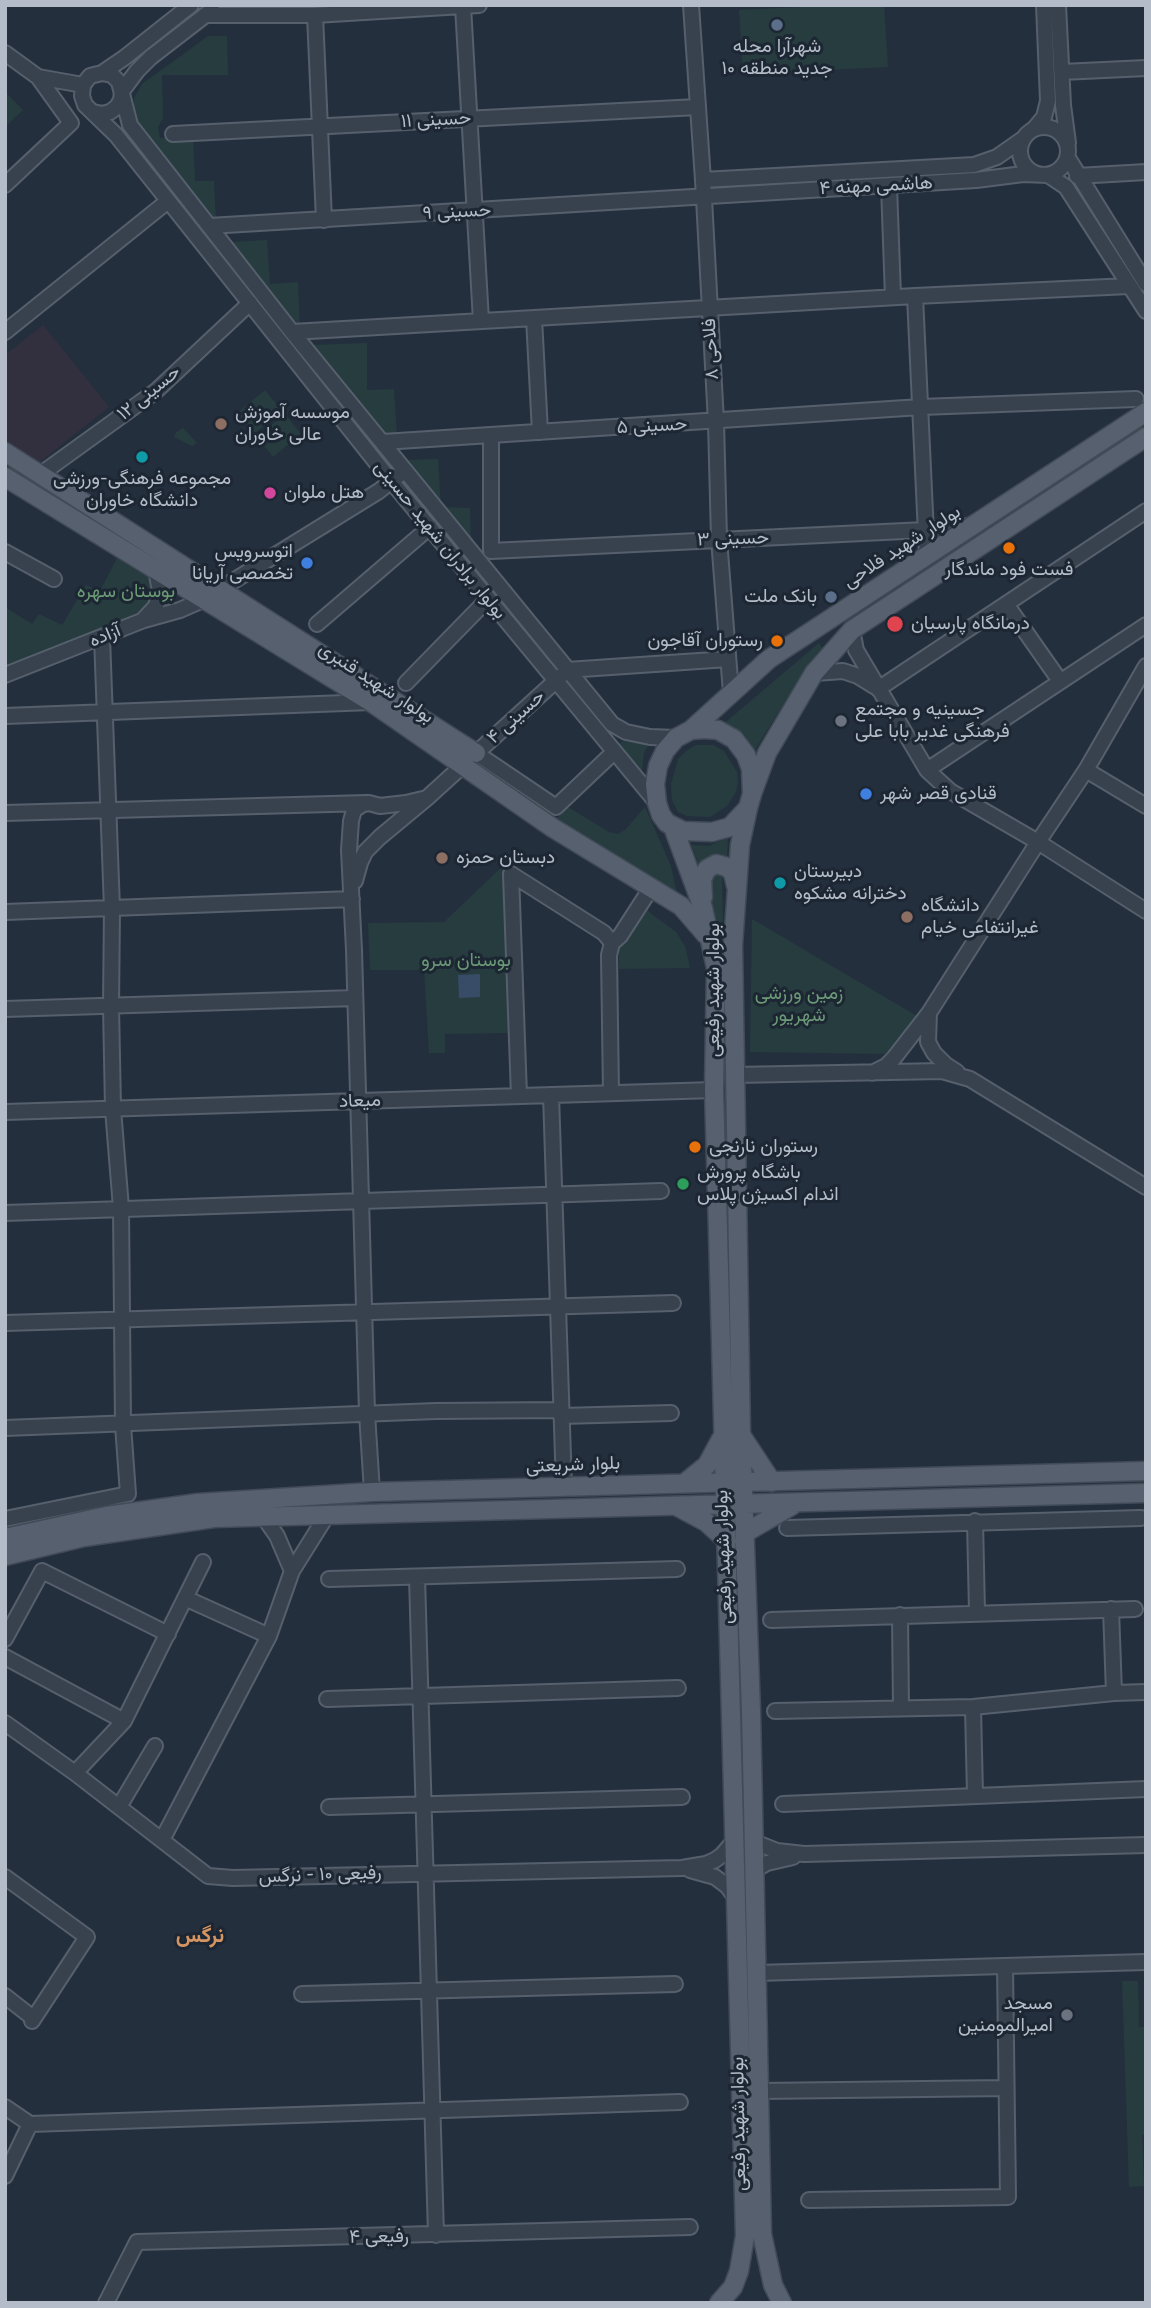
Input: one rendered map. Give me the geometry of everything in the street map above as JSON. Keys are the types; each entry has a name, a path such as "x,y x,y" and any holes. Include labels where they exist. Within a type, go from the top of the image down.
{"main road":[{"name":"بولوار شهید فلاحی","path":"684,734 769,659 975,526 1141,406"},
{"path":"750,801 751,769 746,755 734,739 718,730 684,734 664,751 658,765 655,784 661,815 673,827 683,831 712,832 730,827 750,801 767,753 814,674 852,630 1146,437"},
{"name":"بولوار شهید قنبری","path":"5,452 222,589 469,759 553,828 681,906 710,940"},
{"name":"بولوار شهید قنبری","path":"5,477 371,702 469,759"},
{"name":"بولوار شهید رفیعی","path":"719,2303 737,2295 745,2236 735,1897 744,1841 745,1533 724,1482 732,1436 735,1075 733,945 740,845 750,801"},
{"name":"بولوار شهید رفیعی","path":"673,827 703,908 716,968 714,1090 732,1436 743,1482 727,1541 744,1841 753,1871 762,2234 773,2285 782,2303"},
{"path":"703,908 702,879 707,869 716,864 727,867 733,873 736,890"},
{"path":"686,1482 707,1465 732,1436 772,1482"},
{"name":"بلوار شریعتی","path":"5,1538 106,1516 198,1503 372,1492 1146,1471"},
{"path":"5,1556 84,1537 214,1518 1146,1493"},
{"path":"745,1533 795,1503"},
{"path":"675,1505 706,1521 727,1541"},
{"path":"765,2303 771,2296 773,2285"}],"street":[{"path":"102,72 112,75 119,82 122,91 117,107 102,114 93,112 85,105 82,96 83,85 90,76 124,58 191,5"},
{"path":"122,91 151,57 219,5"},
{"path":"205,15 315,15 480,5"},
{"name":"فلاحی ۸","path":"691,5 716,422 719,539 731,693"},
{"path":"1044,5 1048,101 1044,117 1029,134 1020,151 1024,164 1034,173 1048,175 1066,187 1146,311"},
{"path":"1048,175 1060,170 1068,151 1058,5"},
{"path":"463,6 481,321"},
{"path":"315,15 324,220"},
{"path":"5,53 38,77 71,123 5,185"},
{"path":"1062,72 1146,68"},
{"path":"38,77 83,85"},
{"name":"بولوار برادران شهید حسینی","path":"122,91 130,125 292,332 612,724 626,732 650,737 684,734"},
{"name":"حسینی ۱۱","path":"173,134 698,107"},
{"name":"بولوار برادران شهید حسینی","path":"93,112 116,135 391,481 657,803"},
{"path":"1029,134 1048,127 1061,133 1077,176 1146,284"},
{"name":"هاشمی مهنه ۴","path":"703,180 974,165 997,157 1029,134"},
{"path":"1077,176 1146,172"},
{"name":"هاشمی مهنه ۴","path":"704,197 976,180 1023,174 1048,175"},
{"path":"889,186 893,297"},
{"name":"حسینی ۹","path":"209,226 704,197"},
{"path":"5,332 168,201"},
{"path":"292,332 1129,286"},
{"path":"915,296 927,556"},
{"name":"حسینی ۱۲","path":"41,474 156,391 250,303"},
{"path":"534,318 540,432"},
{"name":"حسینی ۵","path":"383,442 921,407 1141,406"},
{"name":"حسینی ۳","path":"491,435 491,551 975,526"},
{"path":"222,589 379,491 406,471"},
{"path":"878,689 1146,511"},
{"path":"317,624 429,527"},
{"path":"5,552 54,579"},
{"path":"144,620 156,606 160,592 156,569"},
{"name":"آزاده","path":"5,675 205,599"},
{"path":"406,683 488,599"},
{"path":"1006,604 1060,681"},
{"path":"927,770 1146,625"},
{"path":"852,630 856,650 927,770 950,791 1038,842 1146,911"},
{"path":"5,1519 128,1494 123,1425 121,1208 113,1109 112,909 102,637"},
{"path":"567,670 728,659"},
{"name":"حسینی ۴","path":"352,899 365,852 567,670"},
{"path":"814,674 843,671 858,676 878,689"},
{"path":"873,1073 894,1058 929,1013 1086,770 1144,672"},
{"path":"5,716 371,702"},
{"name":"بولوار شهید قنبری","path":"469,759 556,807 614,752"},
{"path":"1086,770 1146,806"},
{"path":"5,813 326,802 406,803 427,797"},
{"path":"326,802 351,818 354,832 363,839 375,839 382,835 388,822 384,810 374,804 358,806 351,818 349,850 367,1413 372,1492"},
{"path":"519,1096 511,874 604,933 612,943"},
{"path":"611,1094 609,955 612,943 620,936 651,888"},
{"path":"5,912 352,899"},
{"path":"5,1009 355,998"},
{"path":"929,1013 928,1042 946,1065 1146,1187"},
{"path":"735,1075 942,1071 970,1079"},
{"name":"میعاد","path":"5,1112 714,1090"},
{"path":"551,1095 564,1487"},
{"path":"5,1213 661,1191"},
{"path":"5,1323 673,1303"},
{"path":"5,1428 367,1413 561,1410 561,1416"},
{"path":"561,1416 671,1413"},
{"path":"162,1840 269,1636 292,1572 327,1514"},
{"path":"263,1516 277,1536 292,1572"},
{"path":"787,1528 1141,1518"},
{"path":"975,1521 977,1612"},
{"path":"75,1773 124,1721 203,1562"},
{"path":"329,1579 677,1569"},
{"path":"5,1639 41,1571 167,1634"},
{"path":"417,1577 436,2235"},
{"path":"185,1598 269,1636"},
{"path":"1111,1609 1114,1693"},
{"path":"771,1620 1135,1609"},
{"path":"900,1615 901,1708"},
{"path":"5,1657 124,1721"},
{"path":"327,1699 678,1688"},
{"path":"775,1711 973,1707 1146,1692"},
{"path":"973,1707 975,1795"},
{"name":"رفیعی ۱۰ - نرگس","path":"6,1726 75,1773 208,1876 245,1878 682,1868"},
{"path":"119,1807 155,1746"},
{"path":"783,1804 1146,1788"},
{"path":"329,1807 682,1797"},
{"path":"682,1868 715,1860 744,1841 804,1854 1146,1845"},
{"path":"753,1871 767,1863 804,1854"},
{"path":"682,1868 715,1877 727,1886 735,1897"},
{"path":"5,1877 87,1937 33,2020 5,1996"},
{"path":"756,1973 1146,1962"},
{"path":"809,2200 1008,2197 1005,1966"},
{"path":"302,1994 675,1984"},
{"path":"759,2091 1006,2088"},
{"path":"5,2107 30,2124 680,2102"},
{"path":"5,2176 30,2124"},
{"name":"رفیعی ۴","path":"106,2303 137,2242 690,2227"}],"shaded area":[{"path":"43,325 109,407 40,462 5,440 5,355"}],"green space":[{"path":"884,5 888,67 743,74 739,10"},
{"path":"208,36 227,36 228,75 162,75 163,118 158,127 160,138 193,137 195,181 214,181 216,222 212,222 144,140 133,113 134,98 142,84"},
{"path":"5,92 23,110 5,127"},
{"path":"267,240 270,284 298,282 300,330 231,242"},
{"path":"367,343 367,390 394,389 397,437 386,437 310,345"},
{"path":"265,390 282,411 254,434 237,413"},
{"path":"285,414 301,434 273,457 257,437"},
{"path":"183,428 197,443 192,446 174,437 176,432"},
{"path":"438,459 441,507 470,508 471,545 403,460"},
{"name":"بوستان سهره","path":"117,558 153,580 156,597 150,608 5,669 5,607 32,624 39,614 62,625 86,585 100,591"},
{"path":"819,643 822,648 809,663 753,753 746,737 735,728 721,726"},
{"path":"623,741 649,744 644,753 642,771 618,745"},
{"path":"696,745 713,745 724,751 737,772 736,792 727,806 710,817 687,816 678,812 672,800 671,784 678,759"},
{"path":"568,807 609,832 618,834 625,830 645,807 671,866 678,898 554,821"},
{"path":"728,837 727,858 716,855 707,857 700,867 691,845 709,846"},
{"name":"بوستان سرو","path":"505,864 513,1033 445,1034 445,1053 429,1053 424,970 370,970 368,923 444,922"},
{"path":"710,871 720,871 722,877 724,966 708,883"},
{"path":"645,909 676,932 685,946 690,968 619,969 619,948"},
{"name":"زمین ورزشی شهریور","path":"752,919 917,1016 888,1054 750,1052"},
{"path":"1122,1981 1138,1981 1139,2027 1146,2027 1146,2135 1142,2135 1144,2186 1129,2187"}],"water":[{"path":"480,974 480,997 459,998 458,975"}],"place":[{"name":"شهرآرا محله جدید منطقه ۱۰","path":"777,25"},
{"name":"موسسه آموزش عالی خاوران","path":"221,424"},
{"name":"مجموعه فرهنگی-ورزشی دانشگاه خاوران","path":"142,457"},
{"name":"هتل ملوان","path":"270,493"},
{"name":"فست فود ماندگار","path":"1009,548"},
{"name":"اتوسرویس تخصصی آریانا","path":"307,563"},
{"name":"بانک ملت","path":"831,597"},
{"name":"درمانگاه پارسیان","path":"895,624"},
{"name":"رستوران آقاجون","path":"777,641"},
{"name":"جسینیه و مجتمع فرهنگی غدیر بابا علی","path":"841,721"},
{"name":"قنادی قصر شهر","path":"866,794"},
{"name":"دبستان حمزه","path":"442,858"},
{"name":"دبیرستان دخترانه مشکوه","path":"780,883"},
{"name":"دانشگاه غیرانتفاعی خیام","path":"907,917"},
{"name":"رستوران نارنجی","path":"695,1147"},
{"name":"باشگاه پرورش اندام اکسیژن پلاس","path":"683,1184"},
{"name":"مسجد امیرالمومنین","path":"1067,2015"}],"district":[{"name":"نرگس","path":"200,1936"}]}
